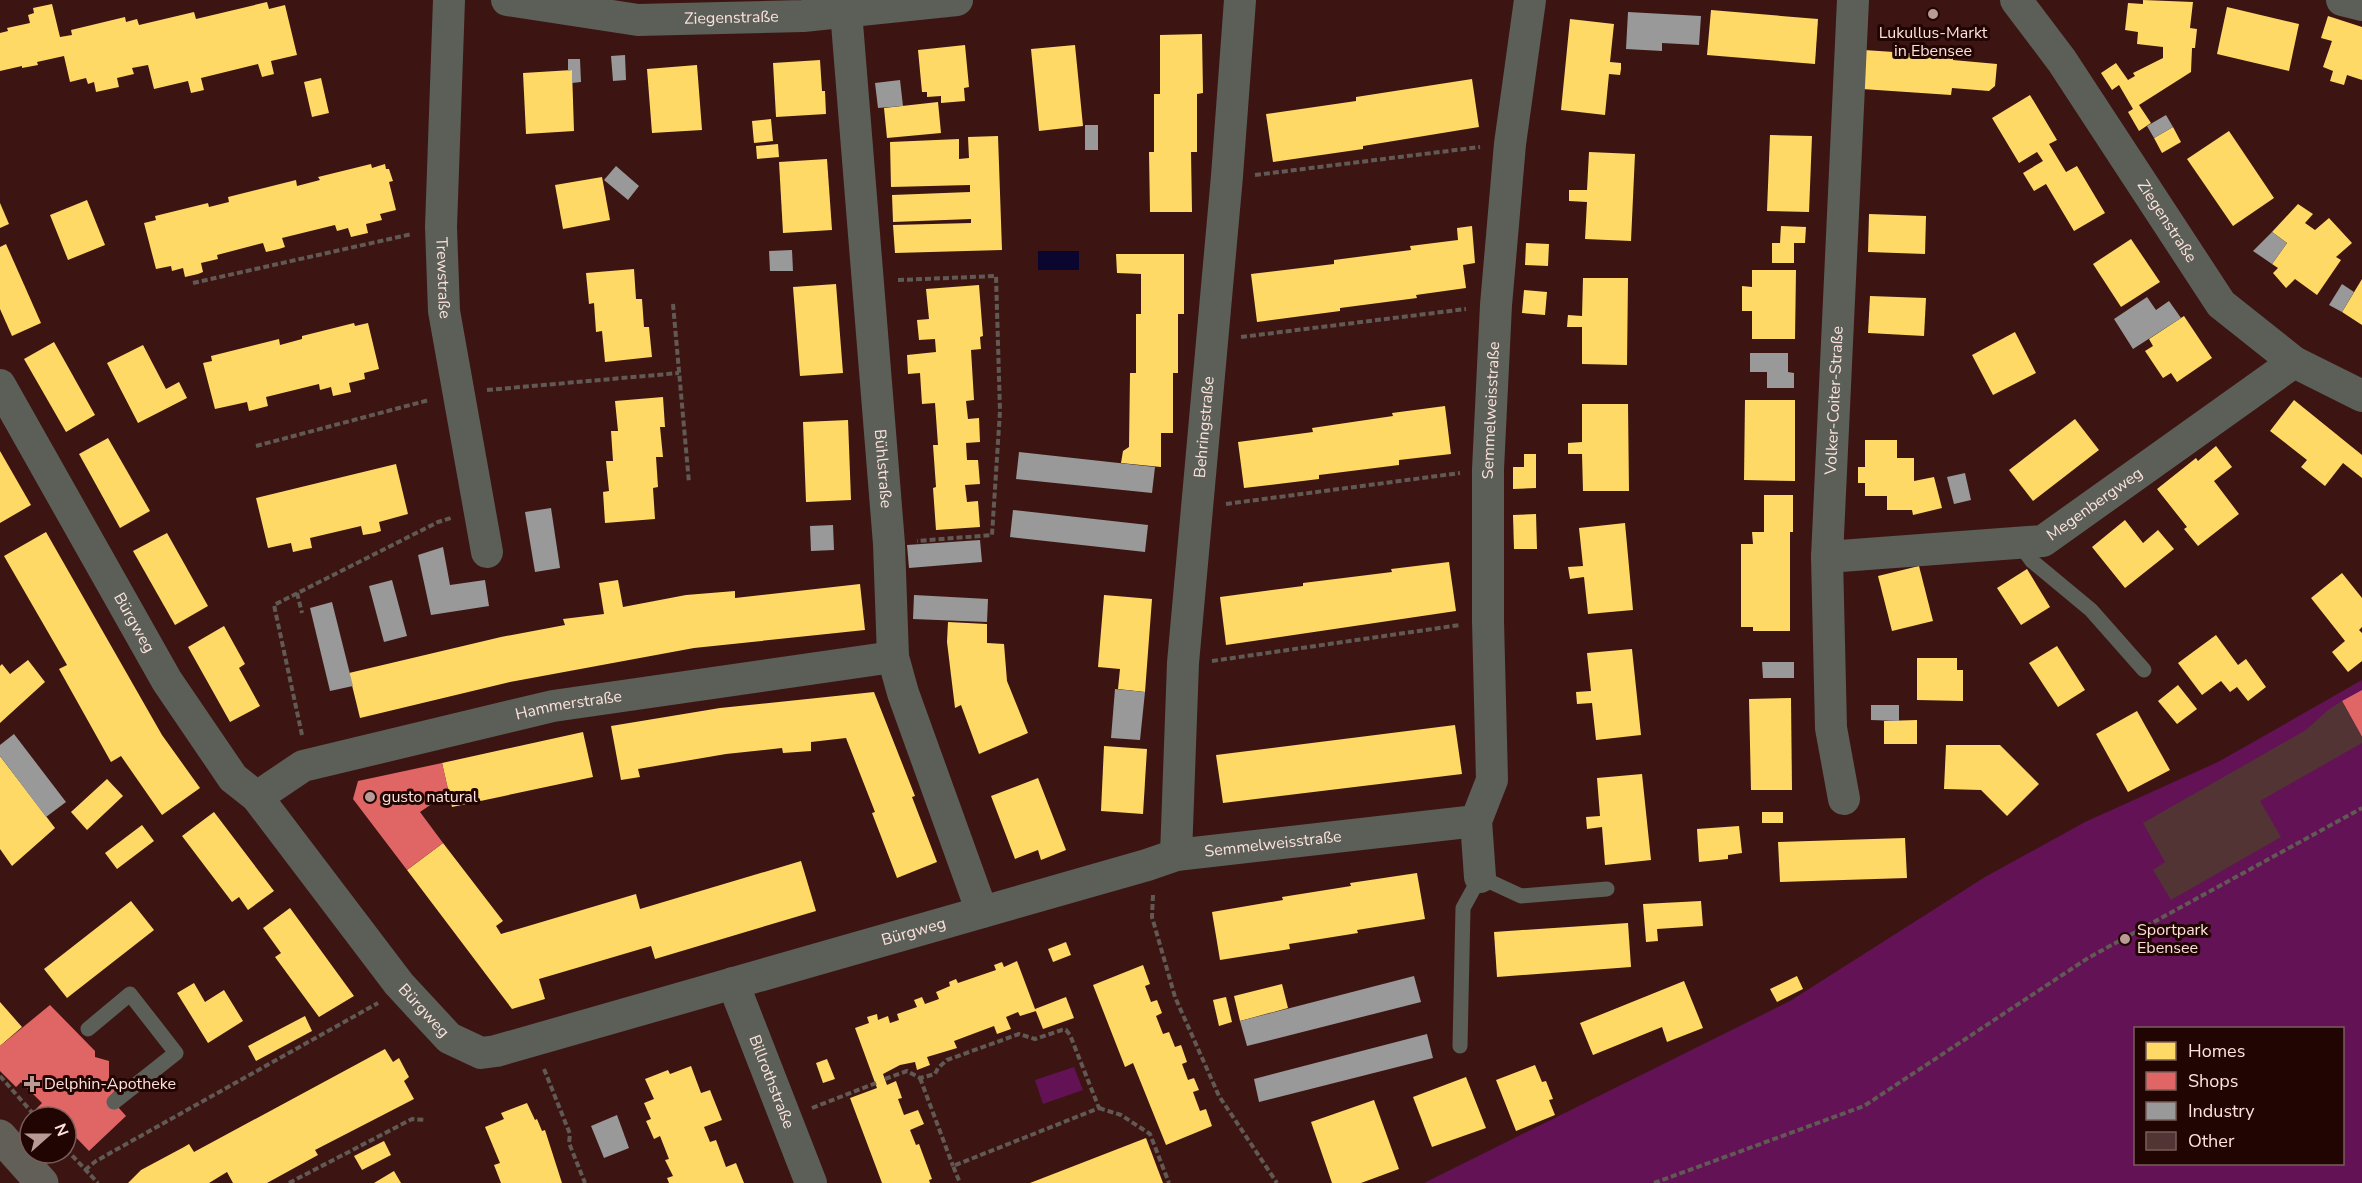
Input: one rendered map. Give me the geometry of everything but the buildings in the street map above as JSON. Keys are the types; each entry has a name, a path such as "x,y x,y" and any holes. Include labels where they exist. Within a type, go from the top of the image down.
{"main road":[{"path":"0,1136 42,1183"}],"street":[{"name":"Trewstraße","path":"449,0 441,227 444,311 487,552"},
{"name":"Ziegenstraße","path":"507,0 638,20 802,8 846,11 957,0"},
{"name":"Behringstraße","path":"1176,855 1183,663 1227,176 1240,0"},
{"name":"Semmelweisstraße","path":"1480,876 1476,821 1492,780 1488,621 1488,469 1496,305 1510,144 1530,0"},
{"name":"Volker-Coiter-Straße","path":"1844,799 1831,728 1827,558 1853,0"},
{"name":"Ziegenstraße","path":"2016,0 2062,61 2221,304 2294,362 2362,396"},
{"path":"2342,0 2362,4"},
{"name":"Bühlstraße","path":"846,11 889,544 893,657 903,693 982,912"},
{"name":"Megenbergweg","path":"1827,558 2043,541 2294,362"},
{"name":"Bürgweg","path":"0,385 167,681 233,778 257,797 399,984 449,1038 468,1048 481,1053 496,1051 1176,855"},
{"name":"Hammerstraße","path":"257,797 303,766 553,706 893,657"},
{"name":"Semmelweisstraße","path":"1176,855 1476,821"},
{"name":"Billrothstraße","path":"733,983 811,1183"}],"lane":[{"path":"2019,543 2032,561 2091,610 2145,670"},
{"path":"1460,1046 1463,908 1480,876 1521,896 1607,889"},
{"path":"88,1029 130,994 176,1053 114,1102"}],"path":[{"path":"1255,175 1510,144"},
{"path":"193,283 441,227"},
{"path":"868,282 996,276 1000,411 992,535 889,544"},
{"path":"673,304 690,483"},
{"path":"1211,341 1496,305"},
{"path":"256,446 457,393 679,373"},
{"path":"1196,508 1488,469"},
{"path":"303,766 301,730 274,605 438,522 478,511"},
{"path":"297,593 302,613"},
{"path":"1210,661 1488,621"},
{"path":"1654,1183 1864,1106 2088,958 2362,808"},
{"path":"1147,865 1153,885 1152,916 1175,998 1219,1096 1277,1183"},
{"path":"85,1170 96,1161 375,1006 399,984"},
{"path":"920,1078 935,1074 947,1060 1019,1034 1035,1039 1066,1030 1099,1108"},
{"path":"533,1040 570,1134 569,1143 585,1183"},
{"path":"885,1079 908,1071 920,1078 960,1183"},
{"path":"0,1076 25,1105"},
{"path":"786,1118 876,1083"},
{"path":"953,1166 1099,1108 1121,1115 1150,1134 1169,1183"},
{"path":"289,1183 412,1119 426,1120"},
{"path":"78,1162 98,1183"}],"shaded area":[{"path":"1038,251 1079,251 1079,270 1038,270"},
{"name":"Sportpark Ebensee","path":"2362,680 2362,1183 1424,1183 1790,1001 1985,877 2085,822 2218,762"},
{"path":"1074,1067 1083,1090 1043,1104 1035,1080"}],"place":[{"name":"Lukullus-Markt in Ebensee","path":"1933,14"},
{"name":"gusto natural","path":"370,797"},
{"name":"Sportpark Ebensee","path":"2125,939"},
{"name":"Delphin-Apotheke","path":"32,1084"}]}
